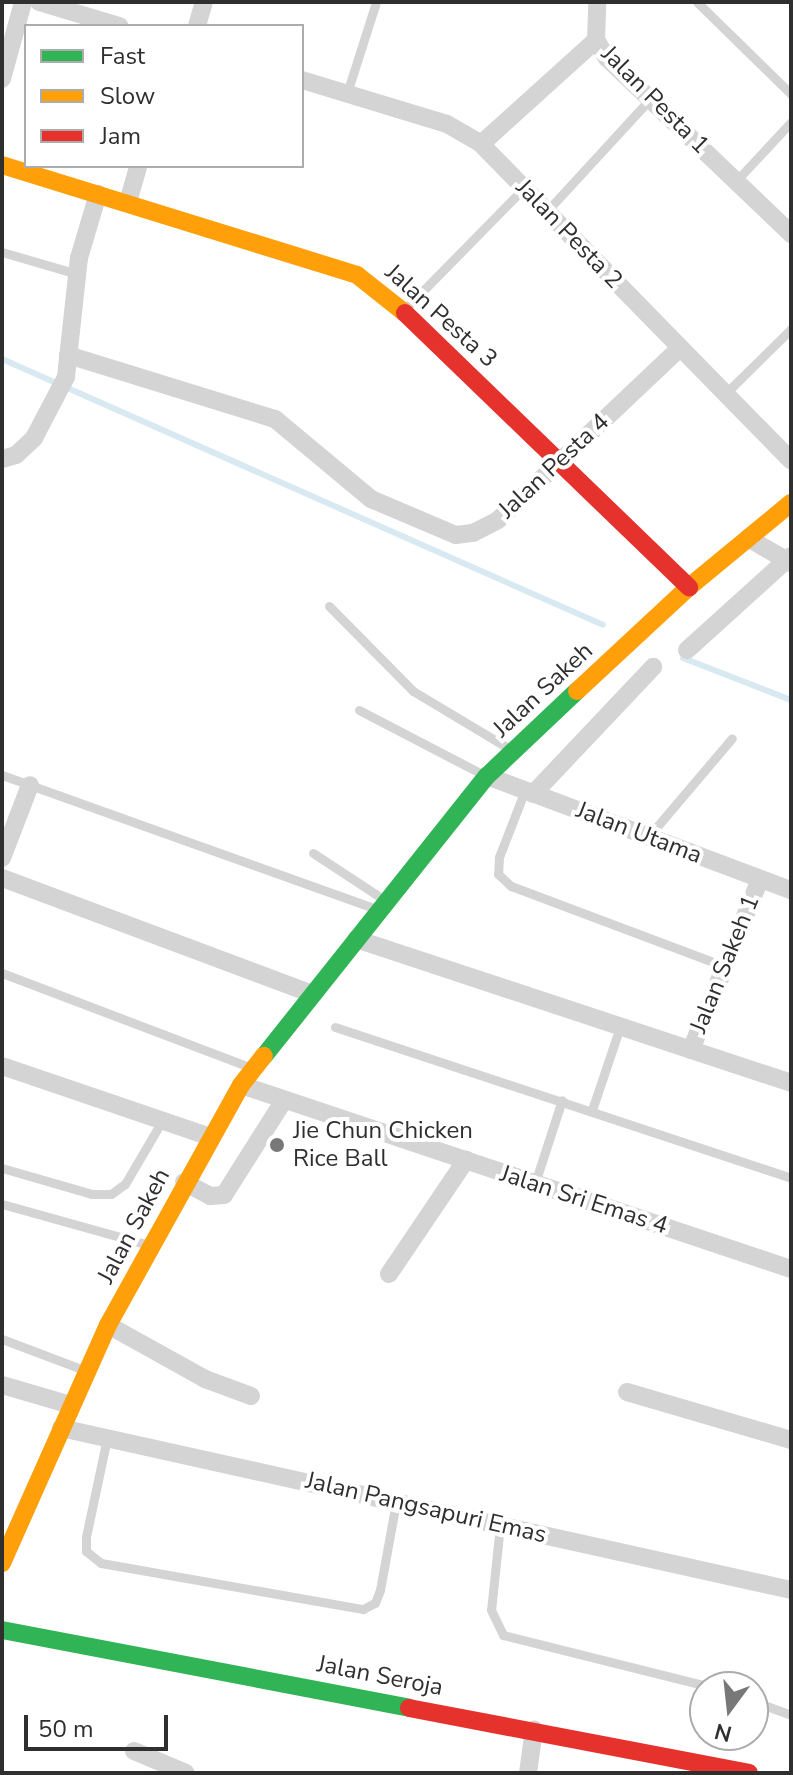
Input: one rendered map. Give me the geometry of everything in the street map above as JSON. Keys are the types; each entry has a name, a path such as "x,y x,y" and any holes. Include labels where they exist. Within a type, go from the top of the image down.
{"street":[{"path":"2,79 23,2"},
{"path":"39,2 112,24"},
{"path":"198,24 204,2"},
{"path":"596,40 597,2"},
{"name":"Jalan Pesta 1","path":"481,144 596,40 650,99 791,234"},
{"name":"Jalan Pesta 2","path":"304,81 447,124 481,144 791,461"},
{"name":"Jalan Pesta 3","path":"2,165 357,275 405,309 689,587"},
{"path":"128,202 137,168"},
{"path":"2,459 16,455 34,438 66,377 77,274 98,194"},
{"name":"Jalan Pesta 4","path":"68,355 275,419 371,499 456,535 473,533 498,520 680,348"},
{"name":"Jalan Sakeh","path":"2,1563 108,1325 208,1136 241,1085 487,776 689,587 791,503"},
{"path":"687,650 789,559 748,538"},
{"path":"529,792 653,667"},
{"name":"Jalan Utama","path":"487,776 791,890"},
{"path":"2,858 30,785"},
{"path":"2,878 312,994"},
{"name":"Jalan Sakeh 1","path":"691,1050 760,879"},
{"path":"356,939 791,1083"},
{"path":"2,1066 208,1136"},
{"name":"Jalan Sri Emas 4","path":"241,1085 791,1269"},
{"path":"184,1182 210,1196 224,1195 284,1100"},
{"path":"389,1274 466,1160"},
{"path":"108,1325 205,1379 251,1396"},
{"path":"2,1385 71,1405"},
{"path":"627,1392 791,1440"},
{"name":"Jalan Pangsapuri Emas","path":"61,1428 791,1590"},
{"path":"2,1515 21,1520"},
{"name":"Jalan Seroja","path":"2,1630 534,1729 749,1773"},
{"path":"528,1773 534,1729"},
{"path":"134,1751 186,1773"}],"lane":[{"path":"347,93 376,2"},
{"path":"697,2 791,94"},
{"path":"547,211 650,99"},
{"path":"736,181 791,122"},
{"path":"405,309 524,188"},
{"path":"2,252 77,274"},
{"path":"725,394 791,329"},
{"path":"329,606 413,691 513,750"},
{"path":"359,710 487,776"},
{"path":"648,837 732,738"},
{"path":"2,775 382,906"},
{"path":"529,792 499,857 498,874 511,886 724,966"},
{"path":"313,853 382,906"},
{"path":"2,973 253,1069"},
{"path":"335,1027 791,1178"},
{"path":"592,1110 620,1027"},
{"path":"535,1183 562,1100"},
{"path":"2,1168 92,1194 111,1194 125,1184 162,1121"},
{"path":"2,1204 151,1245"},
{"path":"2,1339 88,1371"},
{"path":"107,1438 86,1537 86,1551 101,1563 363,1609 375,1603 380,1590 396,1502"},
{"path":"500,1525 491,1610 503,1635 689,1682"},
{"path":"769,1707 791,1715"}],"waterway":[{"path":"2,359 603,625"},
{"path":"683,658 791,700"}],"traffic: fast":[{"path":"264,1056 487,776 577,691"},
{"path":"2,1630 409,1708"}],"traffic: slow":[{"path":"2,165 357,275 405,313"},
{"path":"577,691 689,587 791,503"},
{"path":"2,1563 108,1325 241,1085 264,1056"}],"traffic: jam":[{"path":"405,313 689,587"},
{"path":"409,1708 749,1773"}],"place":[{"name":"Jie Chun Chicken Rice Ball","path":"277,1145"}]}
